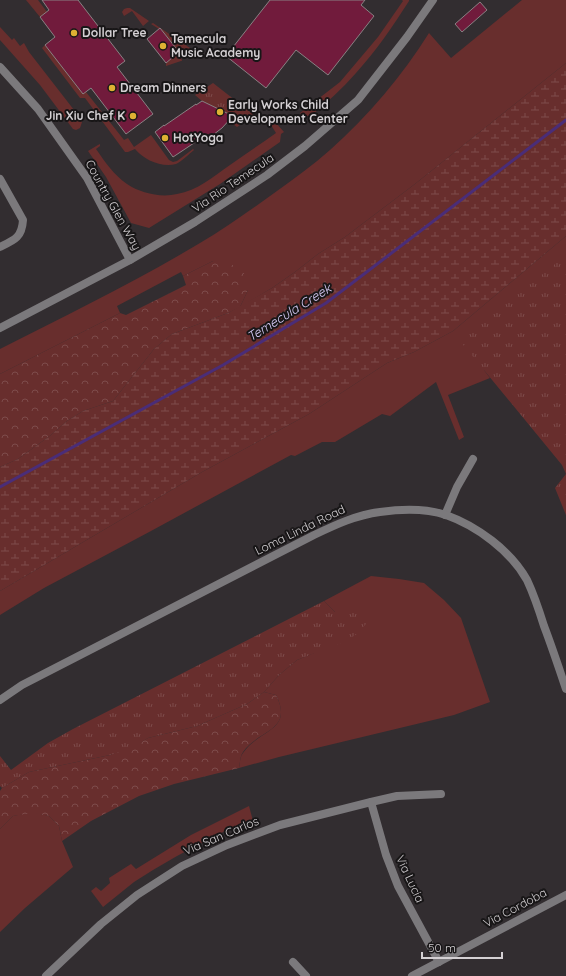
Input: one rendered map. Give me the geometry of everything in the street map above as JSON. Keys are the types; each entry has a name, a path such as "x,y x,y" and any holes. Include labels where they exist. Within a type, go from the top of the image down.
{"street":[{"name":"Via Rio Temecula","path":"0,328 130,260 195,222 267,175 305,146 358,100 433,0"},
{"name":"Country Glen Way","path":"0,67 38,109 87,178 130,260"},
{"path":"0,179 23,220 23,227 19,236 8,244 0,247"},
{"path":"445,515 457,487 474,459"},
{"name":"Loma Linda Road","path":"0,700 22,685 314,535 350,519 379,512 411,509 445,515 476,529 498,546 514,562 526,580 536,602 566,689"},
{"name":"Via San Carlos","path":"46,976 101,924 137,895 182,866 227,845 280,825 371,802 397,796 440,794"},
{"name":"Via Lucia","path":"371,802 386,855 398,886 439,962"},
{"name":"Via Cordoba","path":"412,976 566,895"},
{"path":"293,962 306,976"}],"green space":[{"path":"26,0 38,0 47,12 40,17"},
{"path":"402,0 409,1 384,38 351,79 311,116 302,116 300,113 340,82 378,37 403,1"},
{"path":"522,0 566,0 566,63 415,184 345,237 318,254 272,288 240,307 248,290 213,261 183,276 181,272 117,306 120,313 0,374 0,349 126,285 200,243 249,211 311,166 344,137 384,95 419,49 429,33 451,58"},
{"path":"127,8 130,8 149,21 143,26 132,11 124,16 122,12"},
{"path":"153,23 196,52 198,54 197,56 191,58 188,51 180,54 182,61 166,66 166,63 179,52 160,29 151,24"},
{"path":"0,27 12,40 14,38 20,46 24,43 29,52 81,119 82,122 80,128 76,130 73,129 40,85 0,40"},
{"path":"45,45 86,92 124,140 128,138 134,147 151,135 169,160 173,162 177,161 193,149 194,150 183,160 171,165 159,164 148,160 135,149 125,152 85,98 80,98 42,48"},
{"path":"566,63 566,236 453,331 414,352 387,363 309,414 202,472 0,591 0,467 18,459 51,435 67,421 83,411 113,401 154,349 172,334 228,313 272,288 318,254 345,237 415,184"},
{"path":"213,83 254,115 237,127 229,121 233,116 202,101 195,95"},
{"path":"276,123 284,132 281,134 280,142 220,184 149,228 131,223 106,177 88,151 100,144 100,146 96,149 106,163 127,184 138,190 151,194 171,195 191,190 198,186 276,133 271,125"},
{"path":"566,236 566,271 484,370 490,378 448,395 464,437 459,440 436,382 390,416 382,414 335,442 322,442 295,456 291,455 44,588 0,615 0,591 202,472 309,414 387,363 414,352 453,331"},
{"path":"566,255 566,474 562,465 460,341"},
{"path":"213,261 226,262 241,269 249,281 248,290 240,307 172,334 154,349 113,401 83,411 67,421 51,435 18,459 0,467 0,374 120,313 126,315 186,285 183,276"},
{"path":"566,474 566,515 555,488"},
{"path":"371,576 424,583 444,600 461,618 490,702 454,715 239,768 242,754 250,745 278,723 281,716 276,695 264,692 279,675 297,660 314,653 342,612 335,612 324,601"},
{"path":"324,601 335,612 360,610 366,612 368,617 367,623 357,634 346,641 297,660 279,675 264,692 247,704 197,726 148,738 132,748 110,755 29,772 2,788 0,786 0,756 11,770 48,743 73,729"},
{"path":"264,692 276,695 281,716 278,723 257,738 243,752 239,768 174,784 139,796 91,821 62,841 59,826 49,816 32,813 13,816 0,829 0,791 2,788 29,772 110,755 148,738 197,726 247,704"},
{"path":"249,806 253,821 223,832 177,856 134,882 103,907 91,891 96,887 101,891 110,883 109,878 131,864 136,869 191,835"},
{"path":"32,812 49,816 59,826 62,841 73,867 25,908 0,932 0,829 13,816"}],"building":[{"path":"42,0 78,0 125,61 117,67 153,114 126,134 91,88 83,94 45,45 55,37 40,17 49,10"},
{"path":"270,0 365,0 361,5 374,16 328,75 296,50 266,88 226,56"},
{"path":"480,2 487,10 462,32 455,24"},
{"name":"Temecula Music Academy","path":"160,28 179,52 166,63 147,39"},
{"path":"202,101 233,116 222,128 209,138 206,135 173,157 155,132"}],"waterway":[{"name":"Temecula Creek","path":"0,487 223,365 326,303 566,120"}],"place":[{"name":"Dollar Tree","path":"74,33"},
{"name":"Temecula Music Academy","path":"163,46"},
{"name":"Dream Dinners","path":"112,88"},
{"name":"Early Works Child Development Center","path":"220,112"},
{"name":"Jin Xiu Chef K","path":"133,116"},
{"name":"HotYoga","path":"165,138"}]}
